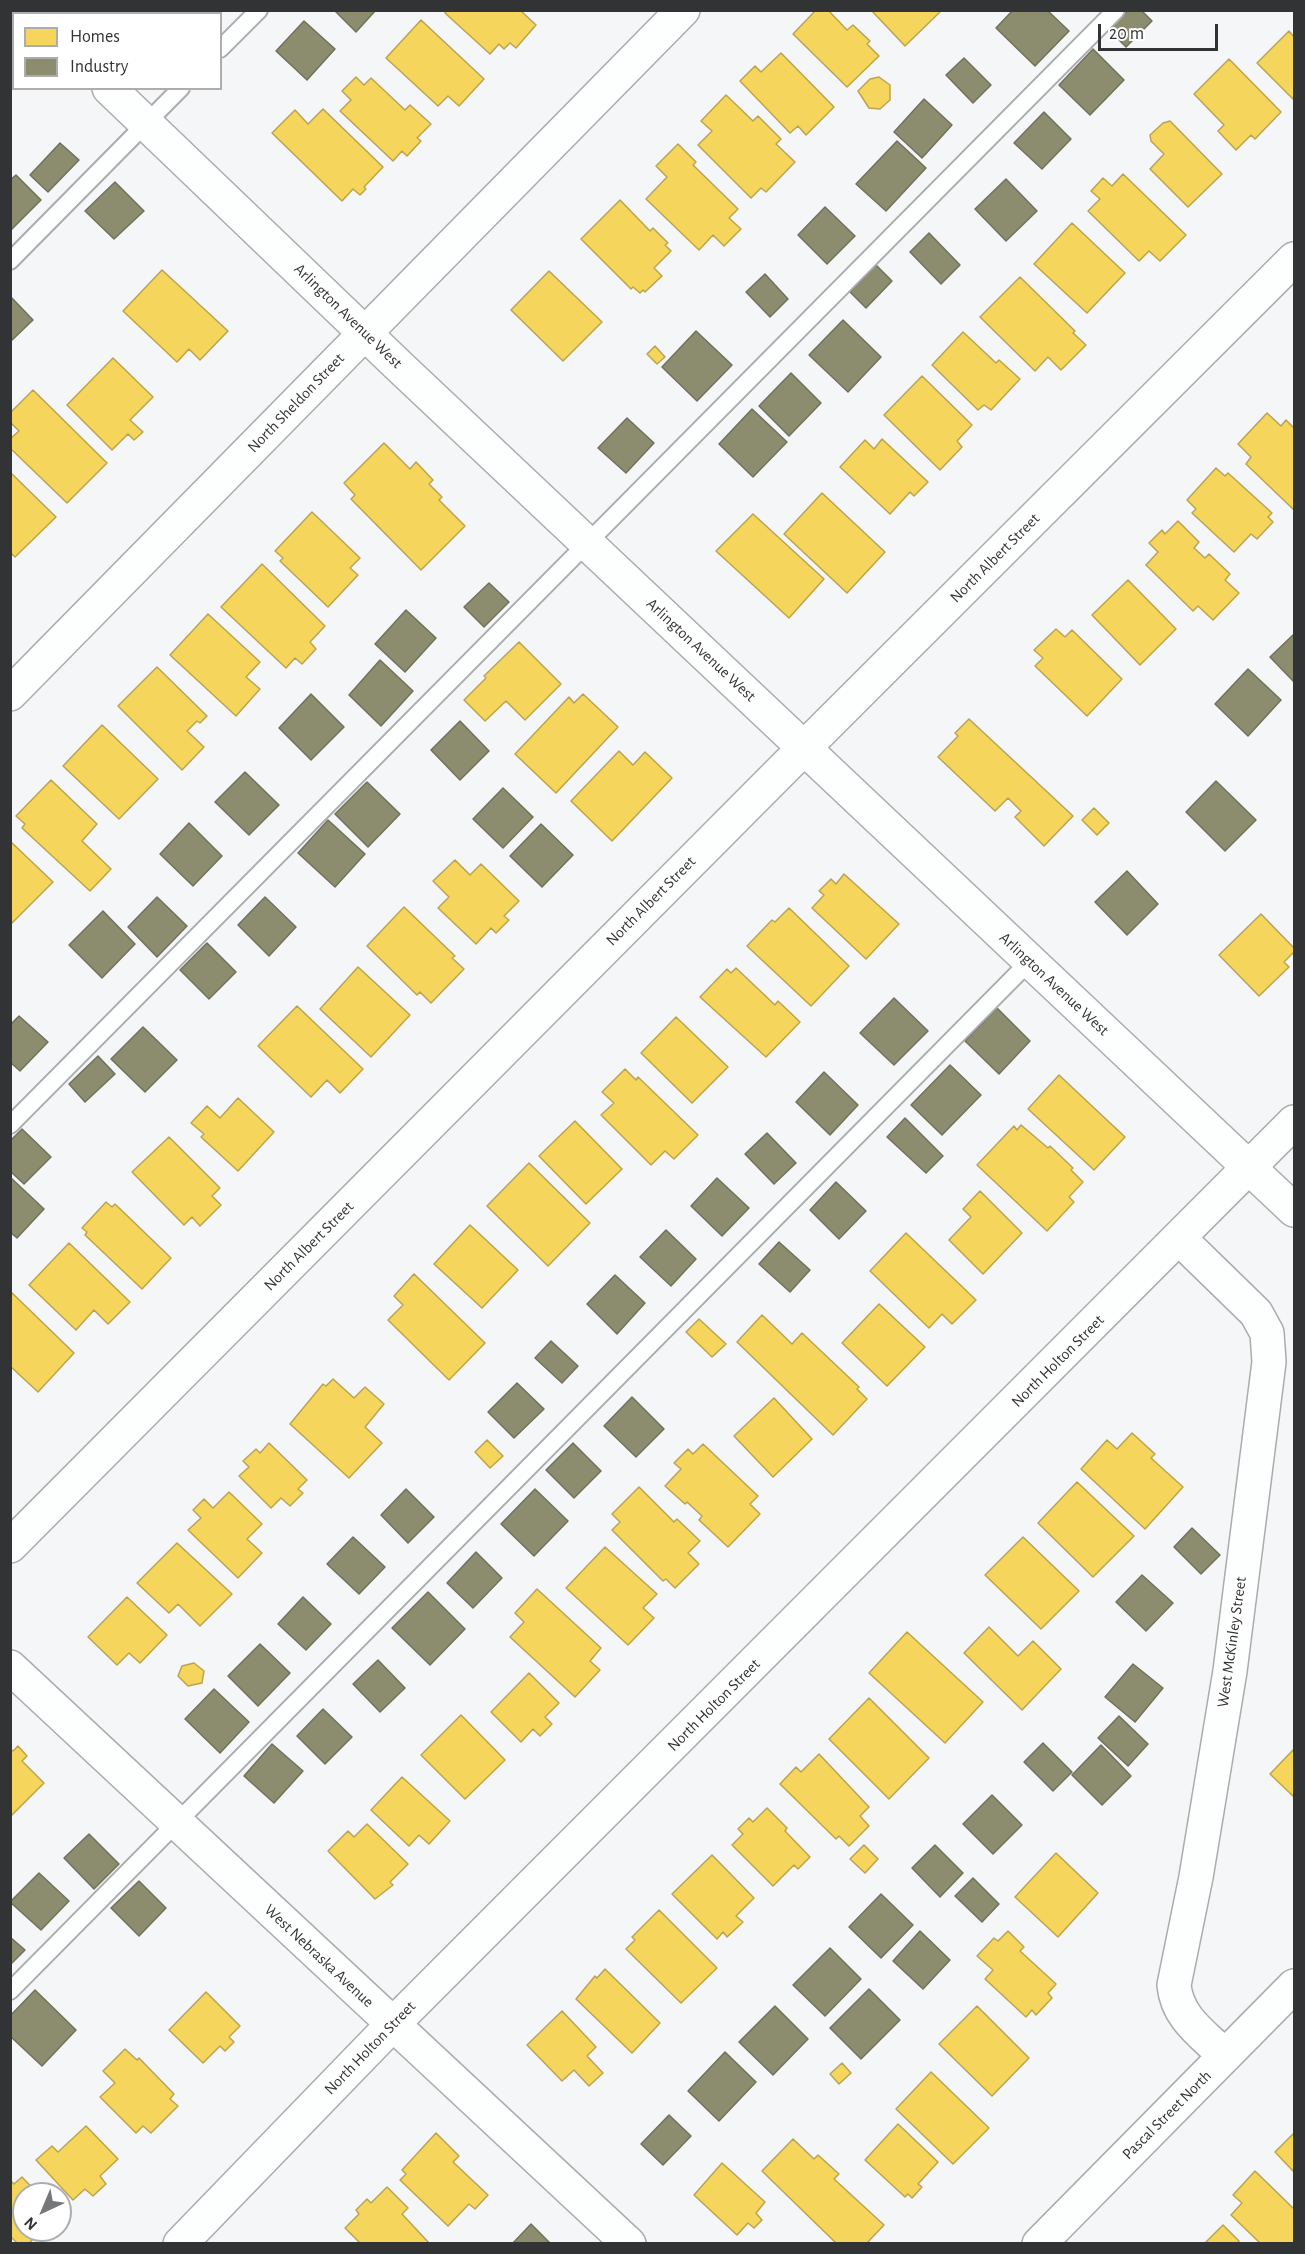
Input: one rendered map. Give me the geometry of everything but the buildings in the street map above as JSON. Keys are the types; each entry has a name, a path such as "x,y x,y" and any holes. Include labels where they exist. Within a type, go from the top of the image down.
{"street":[{"name":"North Sheldon Street","path":"10,694 683,10"},
{"name":"Arlington Avenue West","path":"111,90 365,333 1294,1210"},
{"name":"North Albert Street","path":"10,1546 1294,259"},
{"path":"1249,1167 1294,1122"},
{"name":"North Holton Street","path":"180,2244 392,2025 1180,1239 1249,1167"},
{"name":"West McKinley Street","path":"1180,1239 1256,1313 1267,1333 1269,1362 1230,1671 1194,1889 1174,1985 1176,2002 1183,2015 1226,2056"},
{"name":"West Nebraska Avenue","path":"10,1667 627,2243"},
{"name":"Pascal Street North","path":"1039,2244 1294,1986"}],"lane":[{"path":"222,47 259,10"},
{"path":"10,1125 1116,10"},
{"path":"10,261 179,90"},
{"path":"10,1991 1030,961"}]}
